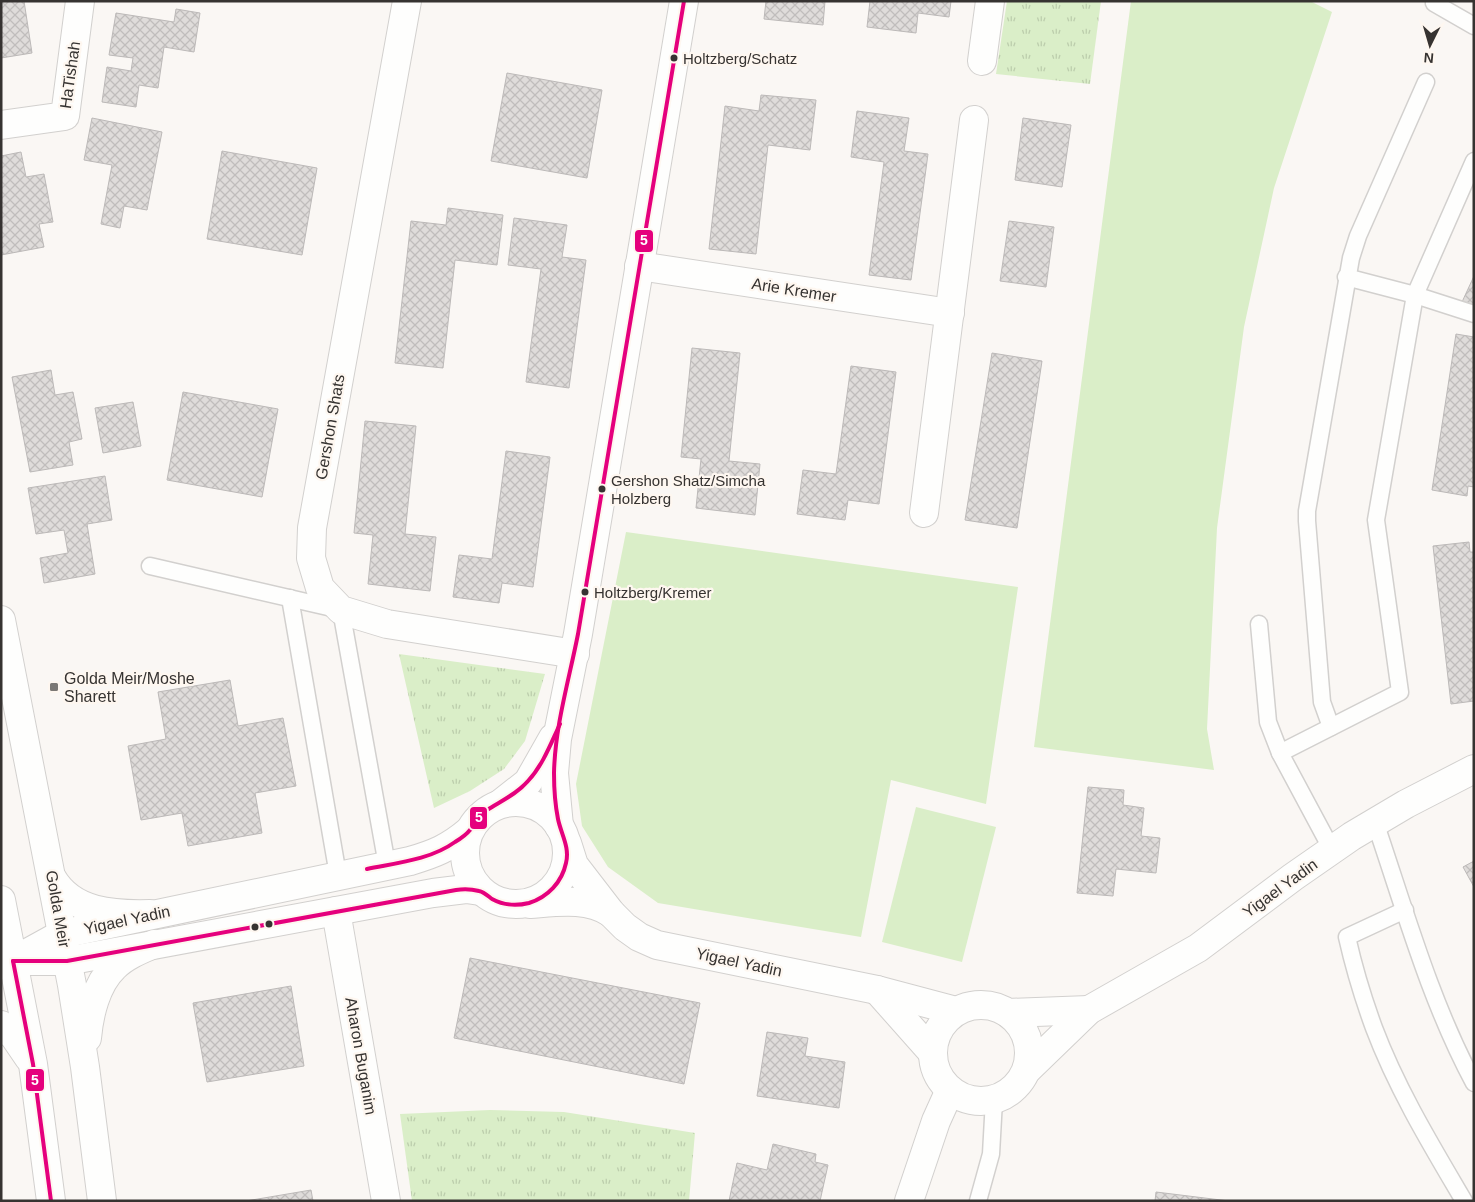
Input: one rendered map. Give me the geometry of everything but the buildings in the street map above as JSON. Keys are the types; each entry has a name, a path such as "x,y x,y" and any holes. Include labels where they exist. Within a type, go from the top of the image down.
{"street":[{"name":"HaTishah","path":"1,124 65,116 80,1"},
{"name":"Gershon Shats","path":"407,1 312,528 311,558 320,588 341,610 387,624 574,654"},
{"path":"560,726 528,782 476,820 469,832 464,847 465,863 470,878 480,891 494,900 510,905 526,904 542,898 554,888 563,874 567,859 554,773 560,726 574,654 684,1"},
{"path":"982,61 990,1"},
{"path":"924,513 974,120"},
{"name":"Arie Kremer","path":"639,266 950,313"},
{"name":"Golda Meir","path":"1,620 67,962 85,1067 102,1201"},
{"name":"Yigael Yadin","path":"1026,1070 1089,1010 1198,948 1332,850 1375,822 1406,804 1474,770"},
{"path":"500,804 517,802 534,805 549,813 563,834"},
{"name":"Yigael Yadin","path":"7,963 62,934 150,914 410,861 441,851 469,832"},
{"name":"Yigael Yadin","path":"563,834 574,865 611,913"},
{"path":"52,878 56,886 70,899 87,908 116,914 150,914"},
{"name":"Yigael Yadin","path":"7,963 67,962 154,944 433,893 466,890 480,891"},
{"path":"1,900 7,963 33,1064 50,1201"},
{"name":"Yigael Yadin","path":"526,904 573,901 592,904 604,908 632,932 657,945 877,990 956,1011"},
{"name":"Aharon Buganim","path":"336,911 386,1201"},
{"path":"85,1067 90,1016 105,979 113,968 124,959 154,944"},
{"path":"877,990 932,1052"},
{"path":"983,1005 996,1007 1008,1013 1020,1024 1027,1038 1029,1054 1026,1070 1019,1083 1008,1093 994,1100 979,1102 963,1098 950,1090 940,1080 934,1066 932,1052 935,1036 944,1022 956,1011 969,1006 983,1005"},
{"name":"Yigael Yadin","path":"1008,1013 1089,1010"},
{"path":"1,1025 14,1036 33,1064"},
{"path":"909,1201 936,1121 950,1090"}],"lane":[{"path":"1435,1 1434,3 1474,26"},
{"path":"1331,727 1322,702 1307,521 1346,277 1358,236 1426,82"},
{"path":"1280,753 1400,692 1376,520 1414,295 1474,161"},
{"path":"1346,277 1414,295 1474,314"},
{"path":"150,566 341,610 386,865"},
{"path":"290,598 338,875"},
{"path":"1259,624 1268,722 1280,753 1332,850"},
{"path":"1375,822 1445,1023 1474,1083"},
{"path":"1405,910 1347,937 1364,1000 1387,1058 1414,1113 1464,1201"},
{"path":"978,1201 991,1154 994,1100"}],"green space":[{"path":"1007,1 1101,1 1090,84 996,74"},
{"path":"1131,1 1310,1 1332,12 1274,188 1244,327 1217,528 1207,729 1214,770 1034,747"},
{"path":"626,532 1018,587 986,804 891,780 861,937 658,903 608,867 582,826 576,784"},
{"path":"399,654 545,674 525,741 504,769 470,791 434,808"},
{"path":"916,807 996,827 962,962 882,942"},
{"path":"490,1110 564,1112 695,1133 689,1201 412,1201 400,1114"}],"transit line":[{"name":"5","path":"13,961 67,961 459,890 481,892 505,904 524,904 542,897 558,882 564,870 567,851 558,819 555,796 554,773 557,738 578,634 684,1"},
{"name":"5","path":"367,869 424,857 445,848 463,837 484,812 524,786 542,761 560,724"},
{"name":"5","path":"13,961 33,1064 51,1201"}],"place":[{"name":"Holtzberg/Schatz","path":"674,58"},
{"name":"Gershon Shatz/Simcha Holzberg","path":"602,489"},
{"name":"Holtzberg/Kremer","path":"585,592"},
{"name":"Golda Meir/Moshe Sharett","path":"54,687"}]}
